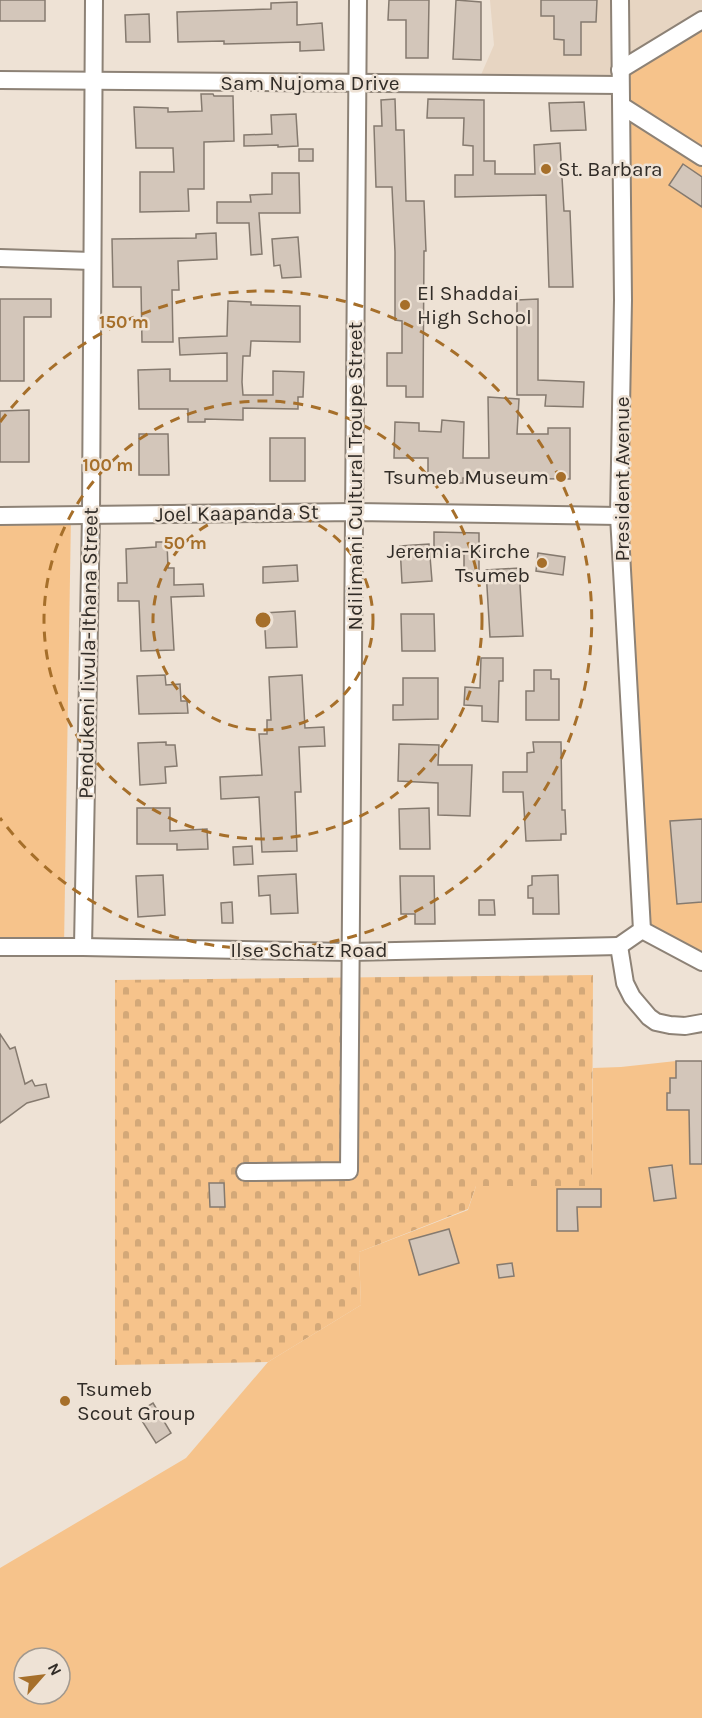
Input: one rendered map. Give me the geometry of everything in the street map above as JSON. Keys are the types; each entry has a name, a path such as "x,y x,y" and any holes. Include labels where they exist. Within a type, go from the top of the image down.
{"street":[{"name":"Pendukeni Iivula-Ithana Street","path":"83,947 91,514 94,0"},
{"name":"Ndilimani Cultural Troupe Street","path":"245,1172 350,1171 358,0"},
{"name":"President Avenue","path":"620,0 623,300 619,516 642,930"},
{"path":"620,77 702,20"},
{"name":"Sam Nujoma Drive","path":"0,80 358,83 620,77"},
{"path":"622,106 702,157"},
{"path":"0,258 92,261"},
{"name":"Joel Kaapanda St","path":"0,516 354,512 619,516"},
{"path":"702,962 642,930 618,946 625,983 632,997 649,1017 656,1022 670,1025 685,1026 702,1023"},
{"name":"Ilse Schatz Road","path":"0,947 350,952 618,946"}],"shaded area":[{"path":"490,0 702,0 702,18 620,85 477,84 494,45"}],"green space":[{"path":"702,18 702,962 642,930 619,516 620,70"},
{"path":"71,515 64,947 0,947 0,516"},
{"path":"593,975 592,1186 476,1186 468,1209 359,1252 361,1305 268,1362 115,1365 115,980"},
{"path":"702,1061 702,1718 0,1718 0,1568 186,1458 268,1362 361,1305 359,1252 468,1210 476,1186 592,1186 593,1068"}],"building":[{"path":"0,0 45,0 45,21 0,21"},
{"path":"389,0 429,0 428,58 406,58 406,20 388,20"},
{"path":"456,0 481,2 481,60 453,59"},
{"path":"541,0 597,0 596,22 581,22 581,55 564,55 564,40 554,39 554,16 541,16"},
{"path":"297,2 297,25 322,23 324,50 300,51 300,42 224,44 224,41 178,42 177,12 271,9 271,3"},
{"path":"149,14 150,42 126,42 125,15"},
{"path":"201,94 233,96 234,141 204,142 204,189 188,189 189,211 140,212 140,172 174,172 173,148 136,148 134,107 168,108 168,112 202,111"},
{"path":"395,99 396,130 404,130 406,201 424,201 426,251 424,251 423,397 406,397 406,386 387,386 387,353 402,353 402,321 395,320 392,187 376,187 374,126 382,126 381,100"},
{"path":"428,99 484,100 484,161 495,161 495,174 535,174 534,145 560,143 564,211 570,211 573,287 549,287 546,195 455,197 455,175 473,175 473,146 463,145 464,118 427,118"},
{"path":"584,102 586,130 551,131 549,103"},
{"path":"296,114 298,146 244,146 244,135 272,134 271,115"},
{"path":"299,149 313,149 313,161 299,161"},
{"path":"683,164 702,177 702,207 669,185"},
{"path":"272,173 299,173 300,213 259,213 262,254 251,255 249,223 217,223 217,202 251,202 250,195 272,194"},
{"path":"216,233 217,259 178,261 179,290 172,290 173,342 142,342 141,287 113,287 112,239 196,238 196,234"},
{"path":"298,237 301,277 282,278 280,265 274,266 272,239"},
{"path":"0,299 51,299 51,317 24,317 24,381 0,381"},
{"path":"538,299 538,380 584,382 583,407 545,406 546,395 517,395 517,300"},
{"path":"228,301 251,302 251,305 300,306 300,342 251,341 250,356 243,356 242,382 243,395 273,395 273,371 304,372 303,397 298,397 298,409 243,408 243,420 205,419 205,422 188,422 188,409 139,409 138,370 170,369 170,381 227,381 227,353 180,355 179,338 227,336"},
{"path":"488,397 519,399 517,434 548,434 548,428 570,428 570,479 463,478 463,483 428,483 428,458 394,458 395,422 419,423 419,431 441,432 442,420 464,422 463,458 489,458"},
{"path":"29,410 29,462 0,462 0,411"},
{"path":"139,434 168,434 169,475 139,475"},
{"path":"270,438 305,438 305,481 270,481"},
{"path":"434,532 479,533 479,572 464,572 464,554 434,554"},
{"path":"156,542 167,542 168,568 174,568 174,585 203,584 204,596 171,597 174,650 141,651 139,601 118,601 118,583 127,583 126,549 156,547"},
{"path":"429,544 432,581 402,583 400,546"},
{"path":"538,553 565,557 563,575 536,571"},
{"path":"297,565 298,581 263,583 263,567"},
{"path":"519,568 523,636 490,637 486,570"},
{"path":"295,611 297,647 266,648 264,613"},
{"path":"401,614 434,614 435,651 402,651"},
{"path":"481,658 503,658 503,681 499,681 498,722 482,721 482,706 464,705 465,687 480,688"},
{"path":"534,670 551,670 551,679 559,679 559,720 526,720 526,691 534,691"},
{"path":"165,675 166,685 180,684 181,701 187,701 188,713 139,714 137,676"},
{"path":"302,675 305,728 324,727 325,746 299,747 301,792 295,792 297,851 262,852 259,797 221,799 220,777 262,775 259,734 267,734 267,720 271,720 269,677"},
{"path":"403,678 438,678 438,719 393,720 393,705 403,705"},
{"path":"166,742 166,745 175,745 177,766 165,767 166,783 140,785 138,743"},
{"path":"533,742 561,742 562,810 565,810 566,834 561,834 561,840 526,841 523,792 503,792 503,772 527,772 527,753 534,752"},
{"path":"399,744 439,745 438,765 472,765 470,816 438,815 438,783 398,781"},
{"path":"137,808 170,808 170,831 207,829 208,849 177,850 177,844 137,844"},
{"path":"429,808 430,849 400,849 399,809"},
{"path":"702,819 702,902 677,904 670,821"},
{"path":"252,846 253,864 234,865 233,847"},
{"path":"296,874 298,913 271,914 270,895 259,896 258,876"},
{"path":"163,875 165,915 138,917 136,876"},
{"path":"558,875 559,914 533,914 533,898 528,898 528,886 532,885 532,876"},
{"path":"400,876 434,876 435,924 415,924 415,914 401,914"},
{"path":"479,900 494,900 495,915 479,915"},
{"path":"232,902 233,923 222,923 221,903"},
{"path":"0,1034 10,1049 15,1047 25,1084 32,1080 35,1086 46,1084 49,1097 27,1103 0,1123"},
{"path":"676,1061 702,1061 702,1164 690,1164 689,1110 667,1110 670,1078 676,1078"},
{"path":"672,1165 676,1198 654,1201 649,1168"},
{"path":"209,1183 224,1183 225,1207 210,1207"},
{"path":"557,1189 601,1189 601,1207 577,1207 578,1231 557,1231"},
{"path":"449,1229 459,1263 419,1275 409,1240"},
{"path":"512,1263 514,1276 499,1278 497,1265"},
{"path":"153,1403 171,1433 156,1443 137,1413"}],"place":[{"name":"St. Barbara","path":"546,169"},
{"name":"El Shaddai High School","path":"405,305"},
{"name":"Tsumeb Museum","path":"561,477"},
{"name":"Jeremia-Kirche Tsumeb","path":"542,563"},
{"name":"Tsumeb Scout Group","path":"65,1401"}]}
